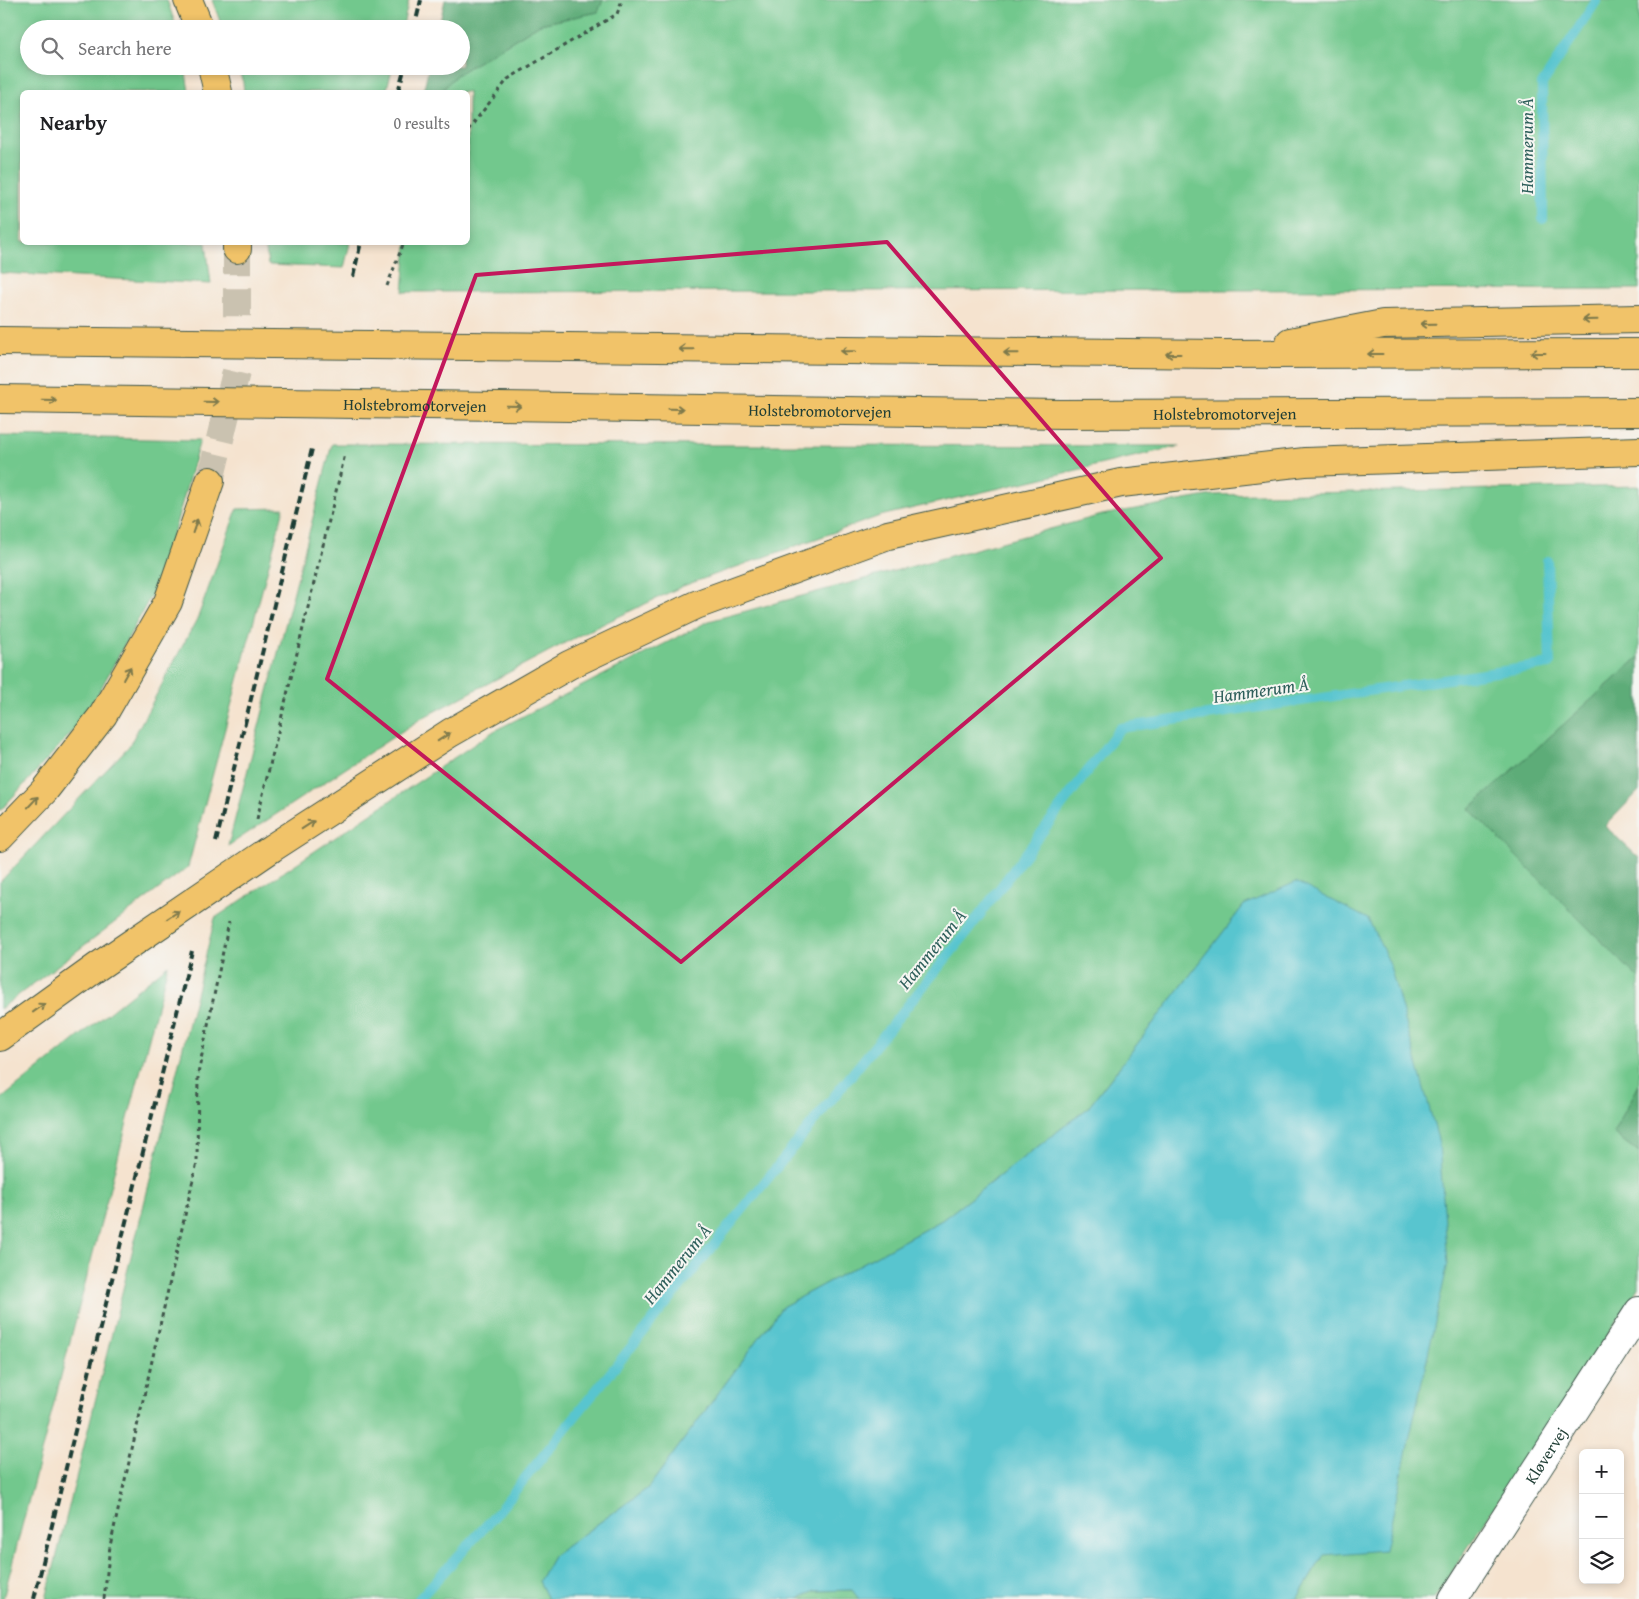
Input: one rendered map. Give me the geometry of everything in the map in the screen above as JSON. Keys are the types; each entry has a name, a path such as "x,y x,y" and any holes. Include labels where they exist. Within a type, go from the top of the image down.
{"highway":[{"path":"188,0 196,20"},
{"path":"214,75 218,90"},
{"path":"1222,354 1383,324 1639,319"},
{"path":"0,334 57,343"},
{"path":"0,342 1222,354 1639,353"},
{"name":"Holstebromotorvejen","path":"0,399 1061,414 1639,412"},
{"path":"0,1037 96,967 272,848 450,733 569,665 696,605 888,535 1121,483 1305,462 1639,451"},
{"path":"0,838 44,790 103,715 168,602 210,481"}],"street":[{"name":"Kløvervej","path":"1453,1599 1639,1311"}],"path":[{"path":"470,127 508,78 617,14 622,0"},
{"path":"388,286 403,245"},
{"path":"257,819 345,454"},
{"path":"104,1599 110,1546 197,1162 198,1074 230,922"}],"highlighted area":[{"path":"887,242 1161,558 681,962 327,679 476,275"}],"green space":[{"path":"0,0 167,0 174,20 20,20 20,75 186,75 189,90 20,90 20,245 206,245 211,284 0,273"},
{"path":"212,0 409,0 404,20 220,20"},
{"path":"445,0 603,0 598,12 540,24 470,66 470,20 440,20"},
{"path":"603,0 1639,0 1639,289 403,292 407,245 470,245 470,90 443,90 456,75 470,75 470,66 540,24 598,12"},
{"path":"240,75 391,75 387,90 244,90"},
{"path":"427,75 456,75 443,90 423,90"},
{"path":"265,245 350,245 344,268 268,265"},
{"path":"0,436 200,440 161,577 85,718 0,811"},
{"path":"332,444 1180,446 880,516 683,586 582,634 422,718 228,846"},
{"path":"1639,486 1639,657 1469,809 1639,979 1639,1085 1614,1133 1639,1153 1639,1287 1434,1599 1297,1599 1324,1555 1244,905 1088,1108 942,1220 782,1307 648,1488 554,1555 539,1581 548,1599 46,1599 215,918 494,731 709,621 1102,515 1213,495"},
{"path":"284,508 188,867 0,1009 0,882 129,746 198,617 237,509"},
{"path":"1639,657 1639,791 1605,826 1639,858 1639,979 1469,809"},
{"path":"168,965 3,1599 0,1599 0,1100"},
{"path":"1639,1085 1639,1153 1613,1133"},
{"path":"853,1590 859,1599 798,1599 815,1591"}],"water":[{"path":"1296,882 1368,919 1389,962 1439,1143 1448,1263 1385,1550 1324,1555 1297,1599 859,1599 852,1590 815,1591 798,1599 548,1599 539,1581 554,1555 648,1488 782,1307 942,1220 1088,1108 1244,905"}],"waterway":[{"name":"Hammerum Å","path":"1543,219 1542,84 1597,0"},
{"name":"Hammerum Å","path":"419,1599 492,1519 964,936 1120,728 1550,664 1547,561"}],"tunnel":[{"path":"210,481 237,368 237,249"}],"railway":[{"path":"416,20 421,0"},
{"path":"399,90 403,75"},
{"path":"353,277 360,245"},
{"path":"216,842 312,449"},
{"path":"34,1599 192,951"}]}
